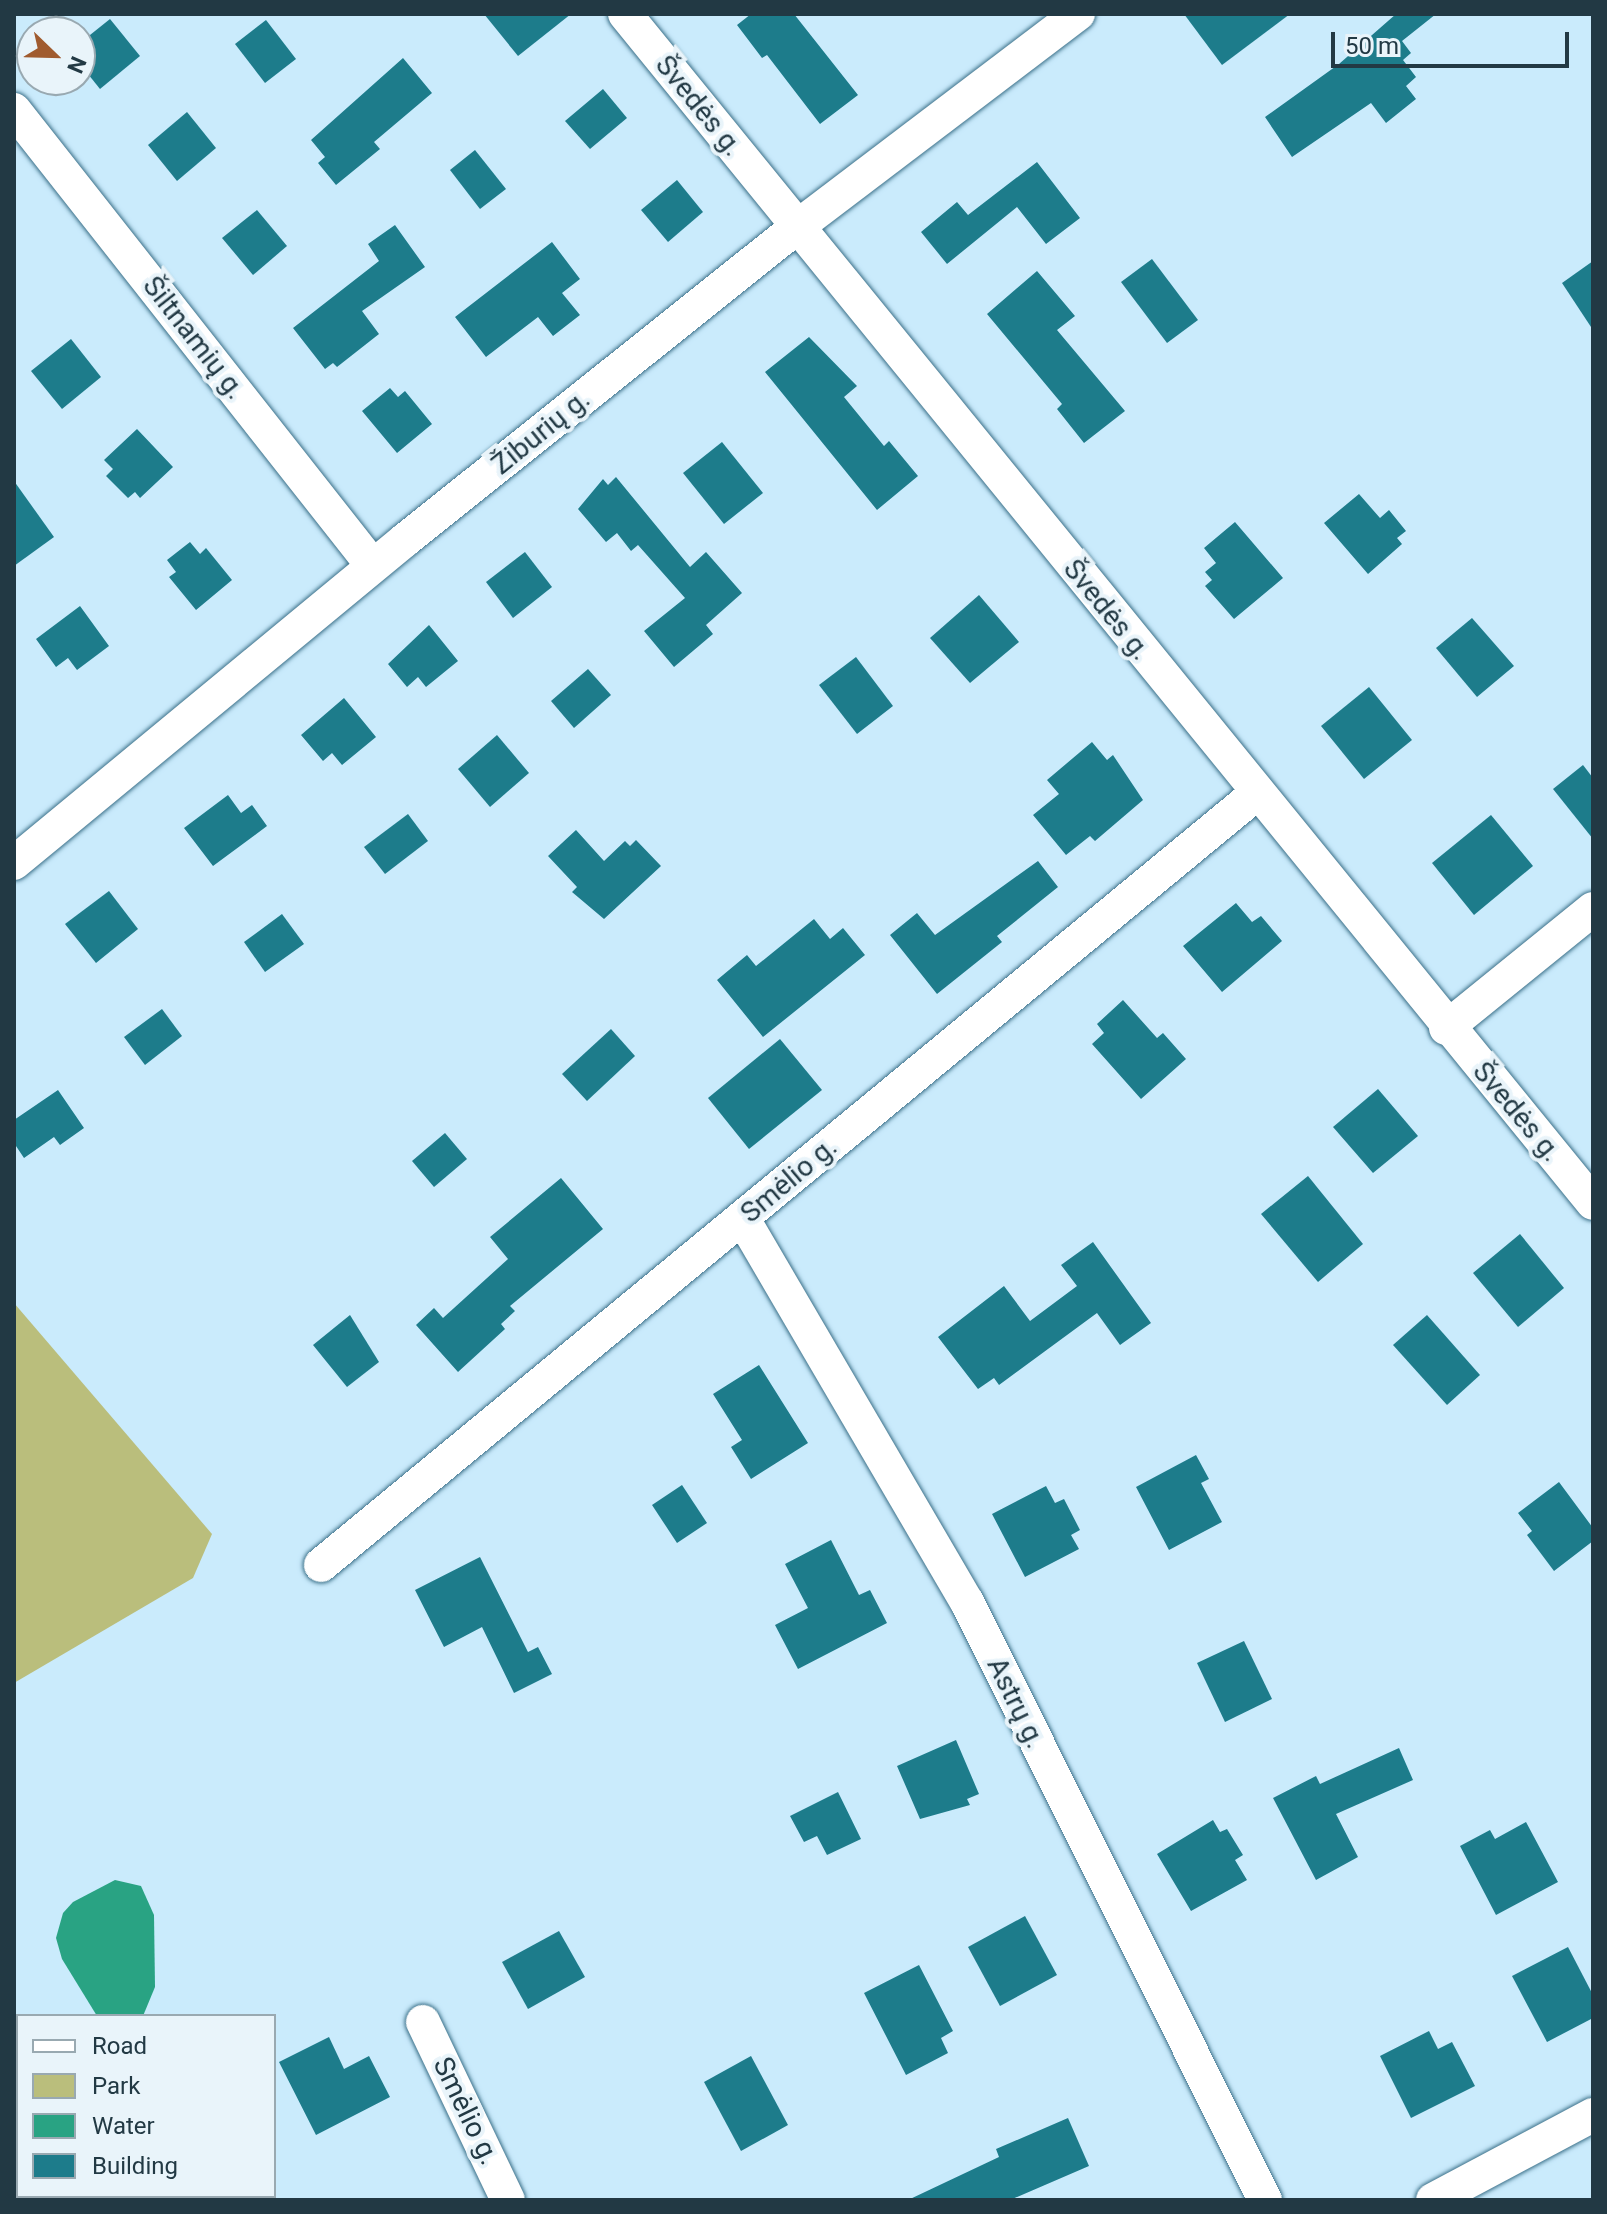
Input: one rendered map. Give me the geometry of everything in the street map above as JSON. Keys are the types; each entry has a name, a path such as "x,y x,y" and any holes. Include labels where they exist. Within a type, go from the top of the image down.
{"street":[{"name":"Švedės g.","path":"625,14 1446,1028 1593,1203"},
{"name":"Žiburių g.","path":"14,863 373,566 797,227 1078,14"},
{"name":"Šiltnamių g.","path":"14,110 373,566"},
{"name":"Smėlio g.","path":"321,1565 1256,794"},
{"path":"1446,1028 1593,909"},
{"name":"Astrų g.","path":"743,1219 967,1602 1265,2200"},
{"name":"Smėlio g.","path":"423,2022 508,2200"},
{"path":"1433,2200 1593,2115"}],"green space":[{"path":"14,1303 212,1534 193,1578 14,1683"}],"water":[{"path":"115,1880 141,1886 154,1915 155,1987 144,2014 96,2014 62,1959 56,1938 63,1913 73,1902"}],"building":[{"path":"484,14 571,14 518,56"},
{"path":"751,14 794,14 858,95 820,124 767,55 762,58 737,25"},
{"path":"1184,14 1290,14 1222,65"},
{"path":"1396,14 1436,14 1402,41 1411,53 1403,60 1416,77 1406,86 1416,99 1386,123 1371,103 1292,157 1265,117 1339,64"},
{"path":"110,19 140,56 100,89 96,84 96,30"},
{"path":"266,20 296,59 265,83 235,44"},
{"path":"403,58 432,93 374,142 380,149 336,185 318,163 325,157 311,140"},
{"path":"603,89 627,118 590,149 565,121"},
{"path":"187,112 216,148 177,181 148,145"},
{"path":"475,150 506,189 480,209 450,170"},
{"path":"1037,162 1080,218 1046,244 1017,207 947,264 921,232 957,202 968,215"},
{"path":"677,180 703,212 668,242 641,210"},
{"path":"257,210 287,246 253,275 222,238"},
{"path":"395,225 425,267 362,311 379,334 337,367 333,363 325,369 293,328 379,261 368,244"},
{"path":"552,242 580,279 562,293 580,315 553,336 538,317 486,357 455,317"},
{"path":"1152,259 1198,320 1167,343 1121,282"},
{"path":"1593,261 1593,330 1562,283"},
{"path":"1037,271 1075,316 1057,330 1125,411 1084,443 1057,409 1062,404 987,314"},
{"path":"809,337 857,386 844,397 884,446 889,441 918,476 877,510 765,372"},
{"path":"71,339 101,377 62,409 31,371"},
{"path":"390,388 398,397 405,391 432,424 397,453 362,411"},
{"path":"137,429 173,467 140,498 135,492 128,498 106,476 113,469 104,460"},
{"path":"722,442 763,493 724,524 683,473"},
{"path":"616,477 690,567 706,552 742,593 706,625 713,634 674,667 644,631 685,598 638,545 631,551 617,533 606,542 578,509 603,479 608,485"},
{"path":"14,481 54,537 14,566"},
{"path":"1359,494 1380,518 1389,510 1406,531 1397,538 1402,544 1368,574 1324,523"},
{"path":"1235,522 1283,578 1234,619 1205,586 1212,580 1205,572 1216,563 1204,548"},
{"path":"190,542 200,554 206,548 232,580 196,610 169,577 176,572 167,560"},
{"path":"525,552 552,587 513,618 486,582"},
{"path":"979,595 1019,642 970,683 930,638"},
{"path":"80,606 109,646 77,670 68,658 56,667 36,639"},
{"path":"1472,618 1514,666 1477,697 1436,648"},
{"path":"429,625 458,661 426,687 418,677 407,687 388,664"},
{"path":"856,657 893,706 857,734 819,685"},
{"path":"588,669 611,695 574,728 551,701"},
{"path":"1369,687 1412,740 1364,779 1321,726"},
{"path":"344,698 376,737 342,765 332,753 323,761 301,735"},
{"path":"497,735 529,773 490,807 458,769"},
{"path":"1092,742 1107,760 1113,755 1143,800 1095,841 1090,836 1066,855 1033,815 1059,794 1047,780"},
{"path":"1583,765 1593,778 1593,839 1553,789"},
{"path":"228,795 241,813 252,805 267,826 213,866 184,828"},
{"path":"408,814 428,841 385,874 364,847"},
{"path":"1491,815 1533,866 1474,915 1432,863"},
{"path":"576,830 604,861 625,841 630,846 636,840 661,866 604,919 572,892 577,887 548,856"},
{"path":"1038,861 1058,887 997,936 1002,942 937,994 890,935 917,913 935,935"},
{"path":"109,891 138,929 96,963 65,924"},
{"path":"1236,903 1252,922 1261,916 1282,941 1222,992 1183,946"},
{"path":"282,914 304,944 265,972 244,942"},
{"path":"814,919 830,939 843,928 865,955 763,1037 717,980 747,955 756,966"},
{"path":"1123,1000 1157,1038 1163,1033 1186,1059 1141,1099 1092,1044 1104,1033 1097,1024"},
{"path":"162,1009 182,1036 145,1065 124,1037"},
{"path":"611,1029 635,1056 587,1101 562,1074"},
{"path":"780,1039 822,1090 749,1149 708,1098"},
{"path":"1378,1089 1418,1136 1373,1173 1333,1127"},
{"path":"58,1090 84,1128 60,1145 54,1137 24,1158 14,1143 14,1120"},
{"path":"445,1133 467,1159 434,1187 412,1161"},
{"path":"1308,1176 1363,1244 1318,1282 1261,1214"},
{"path":"561,1178 603,1229 510,1306 515,1311 501,1324 505,1329 458,1372 416,1325 434,1308 443,1318 508,1259 490,1237"},
{"path":"1520,1234 1564,1288 1518,1327 1473,1273"},
{"path":"1093,1242 1151,1323 1120,1345 1097,1313 999,1385 994,1378 978,1389 938,1337 1004,1286 1030,1321 1077,1286 1061,1265"},
{"path":"350,1315 379,1362 347,1387 313,1345"},
{"path":"1427,1315 1480,1375 1447,1405 1393,1345"},
{"path":"759,1365 808,1443 751,1479 731,1447 742,1440 713,1394"},
{"path":"1196,1455 1209,1479 1201,1483 1222,1522 1169,1550 1136,1487"},
{"path":"1559,1482 1593,1528 1593,1541 1554,1571 1527,1535 1532,1531 1518,1513"},
{"path":"682,1485 707,1523 677,1543 652,1505"},
{"path":"1046,1486 1055,1503 1064,1499 1080,1530 1071,1535 1079,1549 1025,1577 992,1514"},
{"path":"831,1540 859,1595 870,1590 887,1623 798,1669 775,1625 808,1608 785,1564"},
{"path":"480,1557 528,1652 538,1647 552,1674 514,1693 482,1627 444,1647 415,1590"},
{"path":"1244,1641 1272,1699 1225,1722 1197,1663"},
{"path":"956,1740 979,1794 967,1799 970,1805 920,1819 897,1766"},
{"path":"1399,1748 1413,1780 1336,1814 1358,1857 1316,1880 1273,1798 1316,1776 1320,1784"},
{"path":"838,1792 861,1839 827,1855 817,1836 804,1842 790,1816"},
{"path":"1213,1820 1220,1832 1227,1829 1243,1855 1235,1860 1247,1880 1191,1911 1157,1854"},
{"path":"1526,1822 1558,1882 1496,1915 1460,1846 1490,1830 1495,1839"},
{"path":"1025,1916 1057,1975 1000,2006 968,1947"},
{"path":"559,1931 585,1977 528,2009 502,1962"},
{"path":"1568,1947 1593,1995 1593,2018 1547,2042 1512,1976"},
{"path":"919,1965 953,2031 941,2038 948,2053 906,2075 864,1993"},
{"path":"1429,2031 1438,2049 1452,2042 1475,2086 1411,2118 1380,2056"},
{"path":"329,2037 344,2069 369,2056 390,2097 316,2135 279,2062"},
{"path":"751,2056 788,2125 741,2151 704,2082"},
{"path":"1068,2118 1089,2166 1010,2200 908,2200 999,2157 996,2149"}]}
